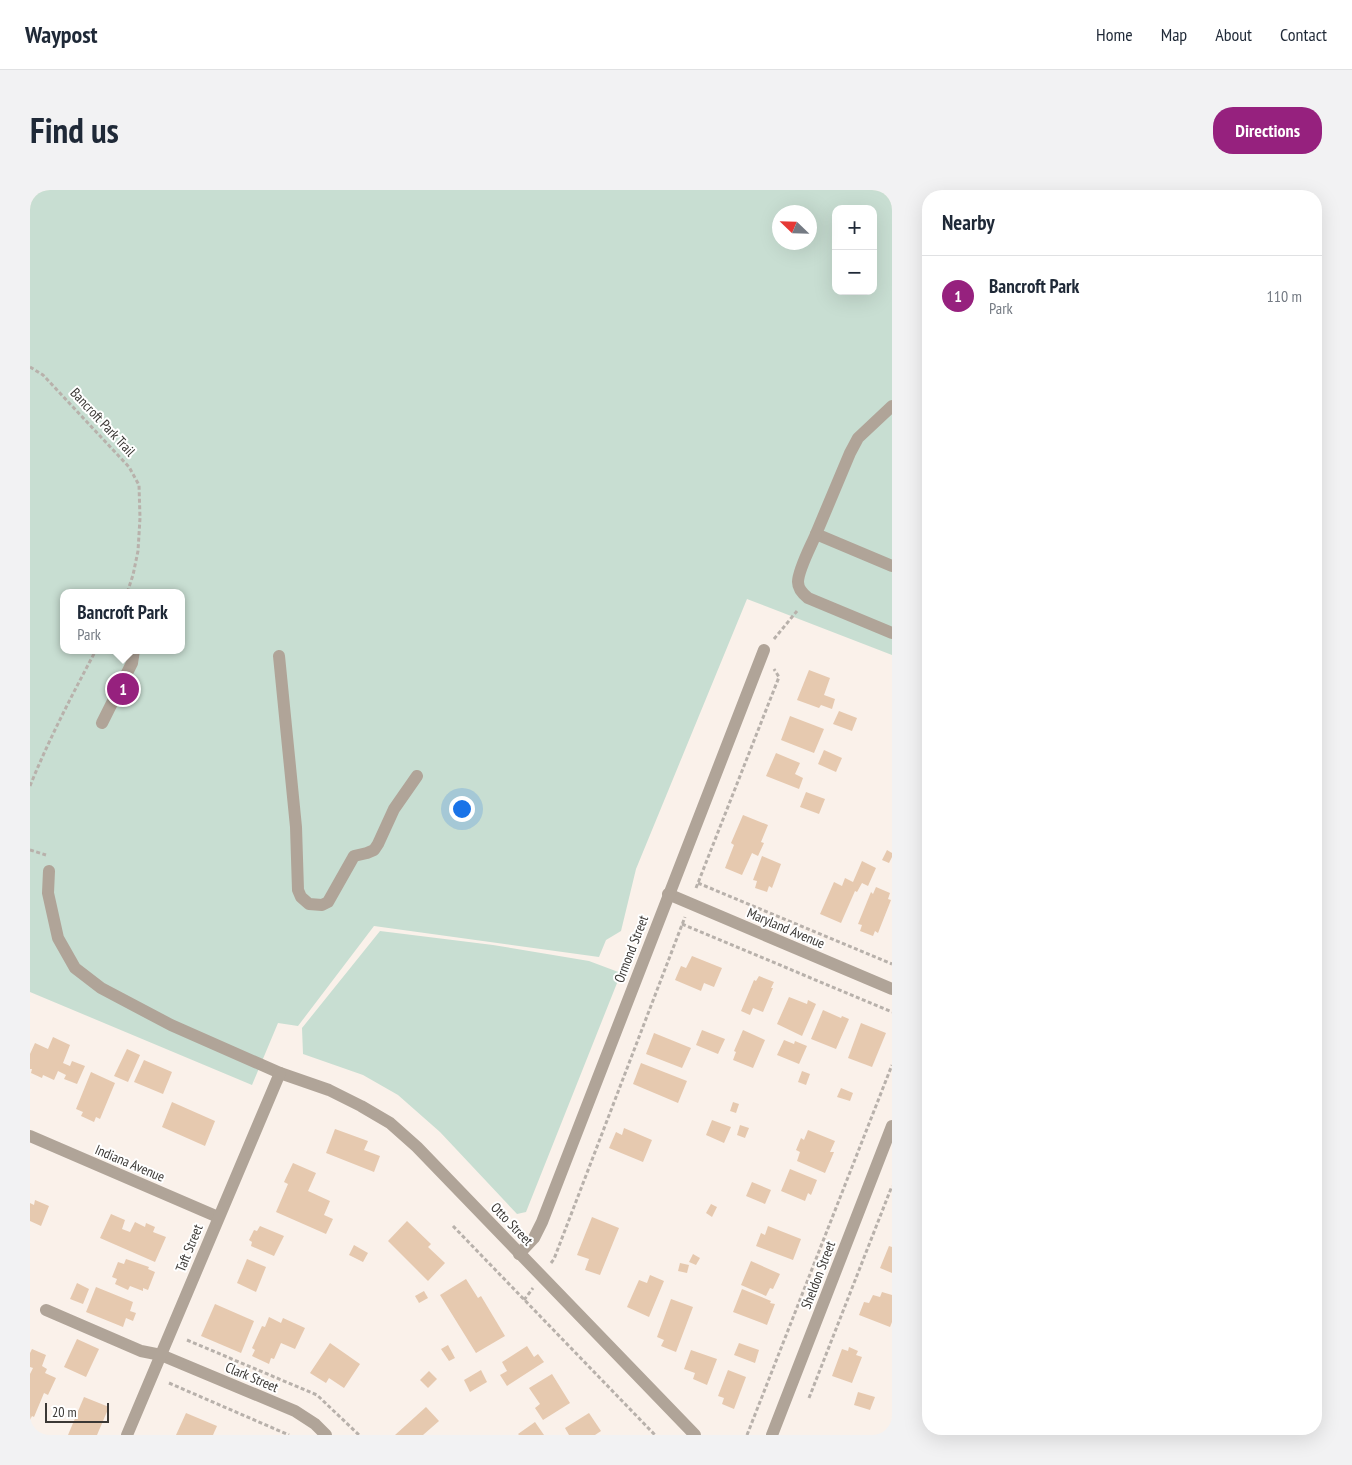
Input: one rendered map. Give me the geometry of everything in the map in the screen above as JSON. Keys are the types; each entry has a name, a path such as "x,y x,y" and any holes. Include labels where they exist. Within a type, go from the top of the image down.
{"street":[{"path":"892,406 858,438 800,572 798,582 801,592 808,598 892,633"},
{"path":"816,534 892,566"},
{"name":"Ormond Street","path":"519,1254 534,1238 542,1222 764,650"},
{"path":"102,723 132,663 133,654"},
{"path":"279,656 296,827 298,886 300,896 303,899 309,904 316,905 328,902 354,856 374,850 394,809 417,776"},
{"name":"Otto Street","path":"48,871 48,893 58,938 75,968 101,988 170,1025 280,1073 329,1090 390,1123 417,1147 695,1435"},
{"name":"Maryland Avenue","path":"668,894 892,989"},
{"name":"Taft Street","path":"126,1435 280,1073"},
{"name":"Sheldon Street","path":"772,1435 892,1126"},
{"name":"Indiana Avenue","path":"30,1136 218,1217"},
{"name":"Clark Street","path":"46,1310 141,1351 161,1355 295,1411 315,1424 326,1435"}],"path":[{"name":"Bancroft Park Trail","path":"30,367 43,375 129,467 139,485 138,551 134,575 129,589"},
{"path":"764,650 808,598"},
{"path":"30,786 42,755 64,709 94,654"},
{"path":"524,1300 554,1259 779,677"},
{"path":"30,850 51,856"},
{"path":"698,883 892,964"},
{"path":"682,924 892,1012"},
{"path":"747,1435 892,1064"},
{"path":"809,1398 892,1186"},
{"path":"452,1226 655,1435"},
{"path":"187,1340 317,1395 359,1435"},
{"path":"169,1383 290,1435"}],"green space":[{"path":"30,190 892,190 892,655 747,599 636,869 621,931 606,940 599,957 374,926 298,1026 278,1023 252,1085 30,992"},
{"path":"380,931 493,945 589,961 621,973 526,1212 517,1214 440,1132 398,1095 363,1075 303,1054 302,1028"}],"building":[{"path":"809,670 830,678 824,695 835,699 832,709 821,705 819,708 797,700"},
{"path":"839,711 857,718 852,731 833,724"},
{"path":"790,716 824,729 814,753 781,740"},
{"path":"824,750 842,758 836,772 818,764"},
{"path":"776,753 800,763 795,774 803,778 799,789 766,776"},
{"path":"806,792 825,799 819,814 800,807"},
{"path":"743,815 768,825 761,842 764,843 758,856 752,853 742,875 725,868 734,845 731,843"},
{"path":"887,850 892,853 889,863 882,860"},
{"path":"762,856 781,864 772,888 769,886 767,892 755,888 757,881 753,880"},
{"path":"862,861 876,868 868,886 862,883 857,892 855,891 841,923 820,914 834,882 842,886 845,878 853,882"},
{"path":"876,887 890,893 888,899 891,900 878,933 875,931 873,936 860,931 862,925 858,924 871,892 873,894"},
{"path":"692,956 722,968 714,987 704,983 701,991 675,980 681,966 686,968"},
{"path":"759,976 774,982 771,988 773,988 763,1012 753,1008 750,1015 741,1011 754,980 756,981"},
{"path":"789,997 807,1004 808,1000 816,1004 802,1036 777,1024"},
{"path":"823,1010 841,1018 842,1016 849,1019 836,1049 811,1039"},
{"path":"861,1023 886,1033 872,1067 848,1058"},
{"path":"702,1030 725,1039 718,1054 696,1045"},
{"path":"743,1030 765,1040 753,1068 733,1060 736,1052 734,1051"},
{"path":"654,1033 691,1048 682,1068 646,1054"},
{"path":"53,1037 70,1045 63,1063 70,1066 72,1061 85,1066 77,1084 64,1079 66,1075 58,1071 54,1080 43,1075 42,1078 31,1073 30,1054 35,1043 48,1049"},
{"path":"784,1040 794,1044 795,1041 807,1046 799,1064 777,1055"},
{"path":"127,1049 140,1055 128,1082 114,1076"},
{"path":"144,1060 172,1072 163,1094 134,1082"},
{"path":"641,1063 687,1081 678,1103 633,1084"},
{"path":"802,1071 810,1074 806,1085 798,1082"},
{"path":"91,1072 115,1083 100,1119 96,1117 94,1122 81,1116 83,1112 76,1109"},
{"path":"841,1088 853,1093 850,1101 837,1097"},
{"path":"172,1102 215,1121 205,1146 162,1127"},
{"path":"733,1102 739,1104 736,1113 730,1111"},
{"path":"712,1120 731,1127 724,1143 706,1135"},
{"path":"740,1125 749,1128 745,1138 737,1135"},
{"path":"624,1128 652,1140 643,1162 609,1148 616,1132 622,1135"},
{"path":"335,1129 368,1141 364,1150 380,1156 374,1172 326,1153"},
{"path":"808,1130 835,1141 830,1152 834,1152 825,1173 797,1161 800,1152 796,1150 801,1138 804,1140"},
{"path":"293,1163 316,1173 308,1191 330,1201 324,1215 333,1219 326,1234 276,1212 288,1184 284,1182"},
{"path":"790,1169 817,1180 811,1195 808,1193 805,1201 781,1191"},
{"path":"752,1182 771,1190 765,1204 746,1196"},
{"path":"35,1200 49,1206 41,1226 30,1221 30,1203 34,1205"},
{"path":"711,1204 717,1207 712,1217 706,1213"},
{"path":"111,1214 125,1220 122,1229 130,1232 135,1222 145,1227 146,1223 155,1227 153,1232 166,1237 155,1262 100,1238"},
{"path":"592,1217 619,1228 600,1275 585,1270 589,1259 577,1255"},
{"path":"407,1221 431,1244 428,1247 445,1263 428,1281 388,1241"},
{"path":"260,1226 284,1236 274,1256 251,1246 252,1242 249,1240 254,1230 257,1231"},
{"path":"768,1226 801,1239 793,1260 756,1246 761,1233 765,1235"},
{"path":"354,1245 368,1253 363,1262 349,1255"},
{"path":"889,1246 892,1247 892,1273 880,1268"},
{"path":"693,1254 700,1258 696,1265 689,1262"},
{"path":"126,1259 149,1267 148,1269 155,1272 148,1290 143,1288 143,1291 130,1286 128,1290 115,1284 117,1279 112,1277 118,1262 124,1264"},
{"path":"247,1259 266,1267 256,1292 237,1283"},
{"path":"751,1261 780,1274 773,1289 770,1288 766,1296 741,1285"},
{"path":"680,1263 689,1265 687,1273 678,1271"},
{"path":"650,1275 664,1281 649,1317 627,1307 639,1280 647,1283"},
{"path":"466,1279 478,1298 481,1296 505,1336 476,1353 440,1295"},
{"path":"77,1283 89,1289 83,1304 70,1299"},
{"path":"96,1287 133,1302 130,1311 136,1313 133,1321 126,1318 123,1327 86,1312"},
{"path":"742,1289 775,1304 767,1325 733,1312"},
{"path":"424,1291 428,1298 419,1303 415,1296"},
{"path":"882,1292 892,1295 892,1322 890,1327 859,1315 864,1302 869,1303 873,1295 880,1297"},
{"path":"671,1299 693,1307 676,1352 661,1346 664,1340 657,1337"},
{"path":"215,1304 254,1321 241,1353 201,1336"},
{"path":"269,1317 281,1323 283,1318 305,1328 295,1349 281,1343 274,1359 271,1358 269,1364 252,1356 255,1350 252,1348 262,1326 265,1327"},
{"path":"77,1339 99,1349 86,1377 64,1367"},
{"path":"330,1343 360,1364 344,1388 329,1378 326,1383 310,1373"},
{"path":"739,1343 759,1350 755,1363 734,1355"},
{"path":"448,1345 455,1358 449,1361 441,1349"},
{"path":"527,1346 534,1357 538,1354 544,1362 507,1386 500,1375 507,1371 502,1362"},
{"path":"849,1347 858,1351 856,1355 862,1357 852,1383 832,1376 842,1349 848,1351"},
{"path":"32,1349 46,1355 42,1366 47,1369 45,1373 56,1378 48,1395 44,1393 34,1417 32,1416 30,1420 30,1374 33,1368 30,1367 30,1353"},
{"path":"691,1350 717,1359 707,1385 693,1379 695,1373 684,1369"},
{"path":"481,1370 487,1382 470,1392 464,1380"},
{"path":"728,1370 746,1377 734,1409 722,1404 724,1398 718,1396"},
{"path":"429,1371 437,1379 428,1388 420,1380"},
{"path":"552,1374 570,1403 543,1420 535,1408 540,1404 529,1388"},
{"path":"858,1392 875,1397 870,1410 854,1405"},
{"path":"84,1397 109,1407 97,1435 68,1435"},
{"path":"426,1407 439,1421 423,1435 395,1435"},
{"path":"186,1413 217,1426 213,1435 176,1435"},
{"path":"589,1413 601,1431 595,1435 569,1435 565,1428"},
{"path":"535,1422 544,1435 518,1434"}],"place":[{"name":"Bancroft Park","path":"123,689"}]}
